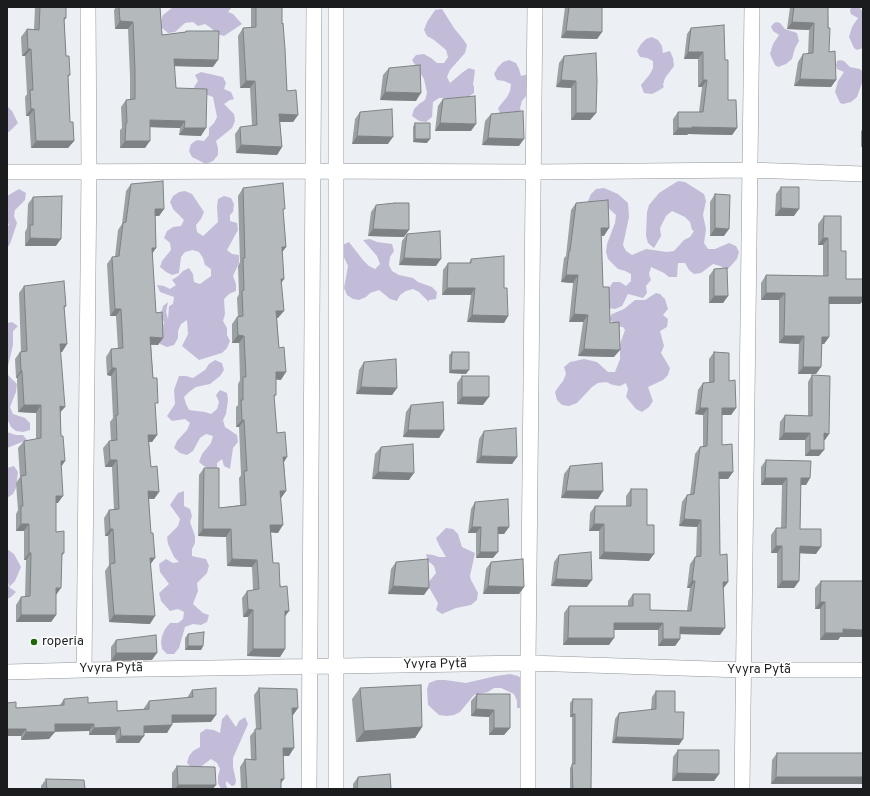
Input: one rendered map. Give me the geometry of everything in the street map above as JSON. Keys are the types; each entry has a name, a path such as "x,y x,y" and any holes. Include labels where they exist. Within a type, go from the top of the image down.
{"street":[{"path":"84,670 89,172 88,7"},
{"path":"309,789 314,7"},
{"path":"336,7 336,789"},
{"path":"528,789 535,7"},
{"path":"742,789 752,7"},
{"path":"7,172 533,172 750,170 863,174"},
{"name":"Yvyra Pytã","path":"7,672 528,663 743,670 863,670"}],"shaded area":[{"path":"173,7 232,7 228,12 233,14 242,24 224,36 217,34 205,24 198,26 193,22 185,23 175,32 168,33 162,28 161,21 163,15"},
{"path":"851,7 859,7 863,12 863,48 857,50 854,48 849,37 852,27 858,18 851,14"},
{"path":"442,9 467,45 465,53 450,70 447,77 450,83 469,68 475,70 473,85 474,93 462,101 439,98 433,102 432,117 426,122 419,121 412,116 414,109 425,100 427,93 424,79 412,60 416,55 424,54 437,63 444,63 448,57 446,50 427,36 424,30 427,22 435,10"},
{"path":"776,22 780,23 785,29 797,33 799,41 792,59 786,64 778,67 775,65 770,54 773,44 779,35 773,31 771,27"},
{"path":"652,37 658,40 662,46 663,53 670,51 674,66 665,78 663,85 664,87 652,94 644,93 641,85 653,68 653,61 640,57 637,51 646,39"},
{"path":"509,60 516,63 521,76 528,74 527,95 522,101 520,108 521,110 516,114 501,116 498,108 507,97 511,84 497,80 494,74 503,62"},
{"path":"837,61 844,61 850,67 863,71 863,86 862,83 857,97 851,102 843,104 840,103 835,92 838,81 844,72 837,69"},
{"path":"201,72 223,77 226,83 224,89 231,92 234,99 224,104 234,114 235,121 232,128 216,141 218,155 213,161 206,164 192,157 189,151 191,144 197,140 204,141 209,135 209,128 217,117 213,97 199,92 194,87 198,81 195,75"},
{"path":"7,106 12,111 18,123 9,132 7,132"},
{"path":"678,181 685,182 704,194 706,201 703,215 706,229 704,243 708,249 715,249 729,243 736,246 739,252 737,259 727,270 713,264 701,273 694,274 689,270 685,263 678,263 677,277 669,277 651,267 649,274 651,280 646,286 647,293 643,298 628,294 622,306 615,309 608,308 609,288 613,282 620,282 626,286 631,281 631,274 618,269 608,259 606,252 607,244 615,223 616,215 606,206 592,207 588,201 591,194 596,189 604,188 618,194 628,203 629,217 623,245 626,251 632,255 646,249 667,252 674,251 684,240 690,237 694,231 692,230 690,222 685,217 672,211 666,216 660,228 661,236 654,248 648,243 646,236 647,212 649,205 659,193"},
{"path":"19,189 26,193 25,200 15,210 14,216 17,223 10,244 7,248 7,227 9,225 7,221 7,196"},
{"path":"185,191 192,194 204,212 196,225 197,232 203,236 218,222 218,199 224,196 231,198 234,204 233,212 230,215 230,221 237,223 238,230 227,250 232,254 239,255 239,263 233,276 236,284 236,291 229,294 224,299 225,314 223,321 227,328 227,335 230,341 227,348 222,353 199,360 182,346 188,334 187,320 181,324 178,331 178,338 174,345 167,347 160,344 160,337 164,322 160,317 163,306 168,302 166,312 168,319 169,306 173,304 174,297 160,292 157,285 170,289 176,285 172,280 189,268 193,274 194,282 200,284 211,276 211,269 205,265 199,252 193,250 185,252 181,257 179,273 172,275 160,267 162,261 171,250 170,243 164,238 167,231 173,227 181,226 184,220 173,209 170,202 173,196 179,192"},
{"path":"370,239 377,242 392,244 394,251 390,257 389,265 392,271 399,275 413,278 418,282 432,287 437,292 436,299 429,300 429,302 419,292 413,289 400,295 397,301 390,299 379,290 370,293 366,297 359,300 353,299 347,295 344,288 348,266 342,253 342,245 349,242 363,260 375,269 380,264 377,256 363,240"},
{"path":"656,293 660,294 665,299 668,309 663,315 668,319 667,327 660,331 664,346 661,353 670,368 668,375 663,380 648,387 653,401 649,407 642,412 636,409 626,397 628,389 626,383 620,386 606,382 598,383 592,387 577,403 569,406 562,405 557,400 555,392 566,374 564,367 570,362 584,359 597,362 608,372 615,372 620,359 620,344 625,330 623,327 616,326 610,320 610,317 612,314 624,309 635,300 645,300"},
{"path":"12,322 18,326 13,331 13,345 7,374 7,323"},
{"path":"215,360 222,363 224,370 220,376 210,384 196,387 184,397 189,410 211,414 217,409 219,402 216,395 220,390 227,393 228,400 226,414 223,420 225,427 237,435 238,442 233,448 230,469 224,466 222,459 217,463 217,470 210,470 199,462 202,454 211,443 213,436 206,434 200,438 193,451 187,455 180,453 174,448 177,441 187,430 190,423 185,419 172,421 167,416 175,404 174,390 179,376 193,378 205,370 209,364"},
{"path":"7,374 17,384 16,392 10,407 13,414 25,418 30,423 30,430 23,432 16,431 11,427 7,419"},
{"path":"7,432 16,435 23,435 27,440 7,448"},
{"path":"14,466 18,472 16,488 13,494 7,498 7,468"},
{"path":"184,491 184,506 190,509 192,516 190,522 195,536 192,556 206,559 209,566 207,573 197,583 198,591 193,604 203,613 209,615 207,622 201,625 193,624 185,627 179,648 174,654 167,654 162,649 162,636 170,623 178,623 183,619 184,612 178,609 170,611 161,601 159,593 169,584 160,572 159,564 166,559 173,563 179,562 174,557 168,544 167,537 178,526 180,519 170,505 178,493"},
{"path":"446,528 453,529 458,534 462,547 475,553 470,576 478,593 477,600 471,605 456,608 442,614 436,610 438,603 427,584 436,573 434,566 428,561 426,554 446,557 436,538"},
{"path":"7,549 14,554 21,567 15,581 9,587 16,592 7,599 7,586 9,586 7,579"},
{"path":"510,674 518,676 524,680 522,708 517,708 517,701 514,694 501,688 494,688 488,692 474,695 460,712 454,715 439,715 428,705 427,689 429,683 437,680 445,680 466,683"},
{"path":"227,714 236,727 239,721 245,717 248,724 233,758 236,781 235,785 232,786 226,781 228,789 221,789 218,783 220,769 217,763 211,759 199,768 192,768 187,763 189,756 193,751 200,747 200,733 206,729 214,730 220,733 222,719"}],"building":[{"path":"40,7 66,7 66,18 64,18 66,56 69,56 70,75 68,75 70,122 73,122 74,141 36,141 34,109 31,109 30,90 33,90 31,49 28,49 27,29 39,30"},
{"path":"119,7 160,7 162,35 186,31 219,31 218,60 174,59 176,88 207,89 206,128 184,128 185,121 150,120 150,141 125,141 127,123 126,100 135,99 133,22 120,21"},
{"path":"256,7 282,7 287,91 296,90 298,115 279,114 282,147 241,145 240,127 257,125 255,81 246,81 243,28 256,27"},
{"path":"569,7 602,7 602,32 566,31"},
{"path":"794,7 828,7 828,28 830,28 829,52 835,51 836,80 800,79 803,54 813,53 814,23 792,22"},
{"path":"724,25 725,60 728,60 728,100 736,100 737,128 678,128 678,112 703,112 707,80 703,80 703,52 688,52 691,28"},
{"path":"596,53 596,113 576,113 576,81 561,80 564,56"},
{"path":"420,65 421,93 385,92 389,68"},
{"path":"475,96 476,124 440,123 443,99"},
{"path":"392,109 393,137 357,136 360,112"},
{"path":"523,111 524,139 488,138 491,114"},
{"path":"415,123 430,123 430,139 415,139"},
{"path":"163,181 164,209 155,209 156,248 152,248 156,313 162,312 163,338 150,337 153,378 157,378 158,403 155,403 157,435 148,435 151,467 157,466 159,492 148,491 151,533 153,533 155,558 150,558 155,616 114,615 110,564 115,563 113,529 110,529 109,510 119,509 117,460 110,460 109,441 117,440 116,415 118,415 116,368 112,368 111,349 123,348 121,309 115,309 112,257 119,256 123,223 126,222 131,184"},
{"path":"283,183 285,209 283,209 286,247 282,247 284,279 281,279 284,311 276,311 279,348 284,347 286,372 276,372 276,395 274,395 277,433 285,432 287,457 283,457 286,491 280,491 283,525 270,525 273,563 279,563 280,587 287,586 289,611 285,611 285,649 253,649 253,610 248,609 247,591 259,589 257,560 232,559 231,529 203,529 204,468 219,468 219,508 246,505 244,471 247,471 244,420 242,420 241,400 243,400 243,377 246,377 244,336 238,335 237,317 243,316 243,258 245,258 243,188"},
{"path":"781,187 799,187 799,209 781,208"},
{"path":"715,194 730,195 729,229 715,228"},
{"path":"62,196 61,239 30,238 30,225 33,225 33,197"},
{"path":"608,200 609,228 601,228 603,287 609,287 610,323 619,322 620,350 584,349 588,315 574,314 578,275 566,275 576,203"},
{"path":"409,203 409,230 373,229 376,205"},
{"path":"824,216 841,216 841,251 846,251 846,279 863,279 863,297 829,297 829,337 822,337 821,367 803,367 804,336 784,336 785,293 766,293 766,275 828,276 828,238 823,238"},
{"path":"440,231 441,259 404,258 407,234"},
{"path":"504,256 504,288 507,288 508,316 472,315 475,288 447,288 448,263 471,263 471,259"},
{"path":"727,268 728,296 714,296 714,269"},
{"path":"64,281 67,344 60,344 65,407 60,406 61,436 63,436 65,461 61,461 63,496 56,496 56,532 64,531 61,588 56,588 56,615 21,615 21,597 30,596 31,553 29,553 29,524 21,524 21,506 23,506 21,476 26,475 24,441 41,438 41,405 24,405 20,352 27,351 24,286"},
{"path":"452,352 469,352 469,370 451,370"},
{"path":"714,352 729,353 729,381 735,380 736,408 722,408 722,445 732,444 733,472 719,472 720,555 727,554 728,582 723,582 725,628 680,627 680,639 663,639 663,623 614,623 614,638 568,638 569,606 633,606 633,594 650,594 650,610 691,611 695,581 692,581 695,557 701,556 701,520 684,519 687,495 694,494 700,447 707,446 708,408 700,408 703,383 714,382"},
{"path":"396,359 397,388 361,387 364,362"},
{"path":"812,375 830,376 829,434 824,433 824,450 810,450 810,433 784,433 785,415 812,416"},
{"path":"462,376 489,376 489,397 462,397"},
{"path":"443,402 444,430 408,430 411,405"},
{"path":"516,428 517,457 481,456 484,431"},
{"path":"413,444 414,473 378,472 381,447"},
{"path":"766,460 811,461 810,478 801,478 800,529 821,529 821,547 800,546 799,581 782,581 782,546 776,546 776,528 786,528 787,478 765,478"},
{"path":"602,463 603,491 566,491 570,466"},
{"path":"631,489 647,489 647,525 654,525 654,554 604,552 604,524 594,524 595,506 631,506"},
{"path":"508,499 509,527 498,527 498,552 480,552 481,527 472,527 475,502"},
{"path":"591,552 592,580 556,579 559,555"},
{"path":"428,559 429,588 393,586 396,562"},
{"path":"523,559 524,587 488,586 491,562"},
{"path":"821,581 863,581 863,630 843,629 843,633 825,633 825,602 820,602"},
{"path":"204,632 203,646 188,646 188,634"},
{"path":"156,635 157,653 116,653 116,640"},
{"path":"421,685 422,727 364,731 360,688"},
{"path":"216,688 216,715 172,715 172,725 144,726 144,736 121,736 120,727 94,728 94,724 55,724 55,732 26,732 26,729 7,729 7,703 16,702 16,708 64,705 64,699 88,697 88,703 117,701 117,711 149,709 149,701 193,697 192,690"},
{"path":"259,688 297,689 298,708 292,708 294,748 283,748 284,779 281,779 281,789 247,789 245,759 256,760 255,729 261,729"},
{"path":"656,691 675,691 675,712 684,712 683,739 616,737 619,713 656,709"},
{"path":"477,694 510,694 510,728 494,728 494,710 476,709"},
{"path":"573,699 592,699 591,789 573,789 572,764 575,764 575,714 572,714"},
{"path":"678,750 719,750 719,774 677,773"},
{"path":"777,753 863,753 863,777 776,777"},
{"path":"177,766 215,767 216,785 178,785"},
{"path":"390,774 391,789 357,789 358,777"},
{"path":"46,779 84,780 85,789 47,789"}],"place":[{"name":"roperia","path":"34,642"}]}
